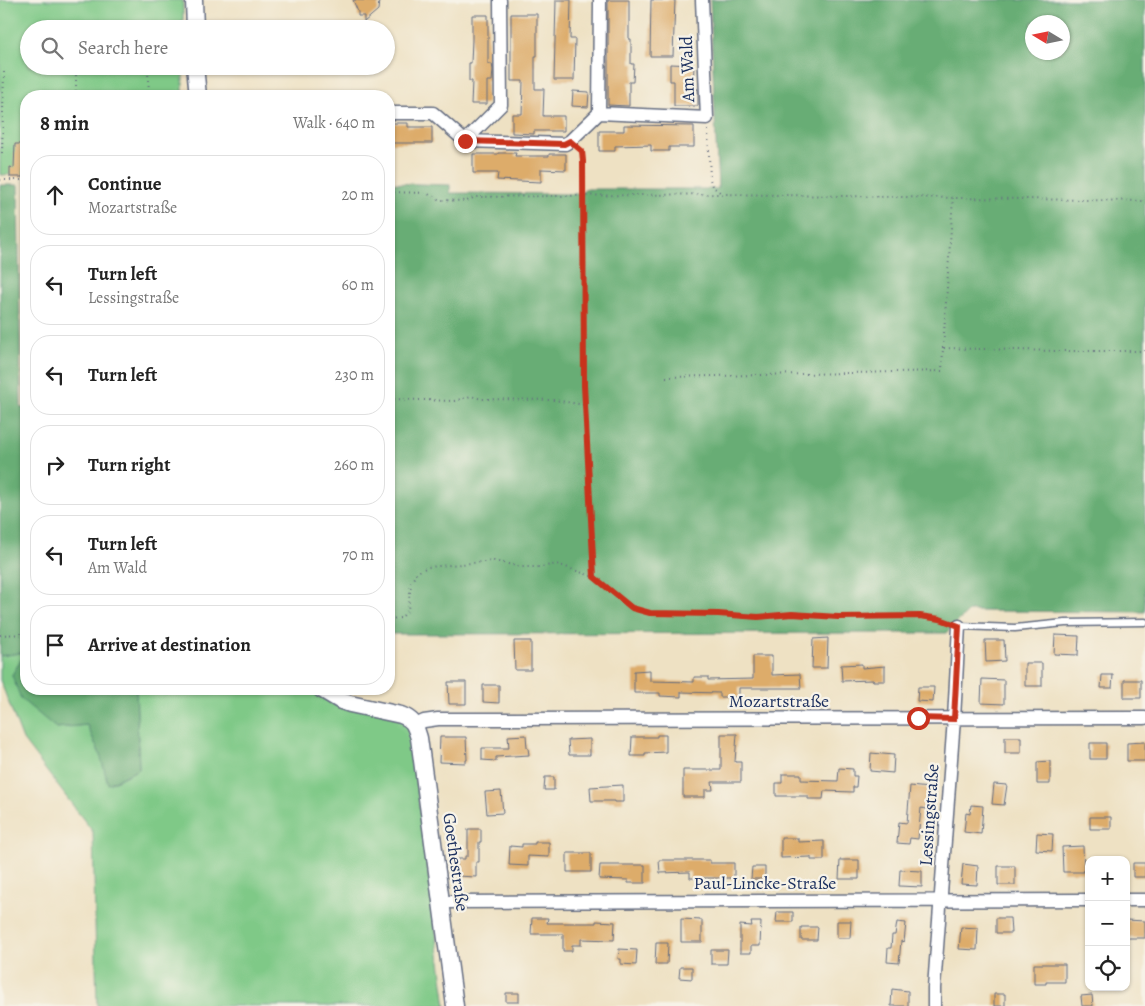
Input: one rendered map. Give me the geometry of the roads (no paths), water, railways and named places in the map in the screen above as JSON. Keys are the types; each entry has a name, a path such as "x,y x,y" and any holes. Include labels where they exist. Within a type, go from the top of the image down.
{"street":[{"path":"194,0 195,20"},
{"path":"465,141 501,105 500,0"},
{"path":"395,114 433,113 465,141 564,144 570,141 599,113 600,0"},
{"name":"Am Wald","path":"599,113 707,118 702,0"},
{"path":"196,75 197,90"},
{"name":"Lessingstraße","path":"934,1006 959,626"},
{"path":"331,695 350,704 401,715 409,718 415,725"},
{"name":"Mozartstraße","path":"415,725 424,721 438,719 1145,718"},
{"name":"Goethestraße","path":"415,725 419,738 456,1006"},
{"name":"Paul-Lincke-Straße","path":"441,903 1085,900"},
{"path":"1130,900 1145,900"}],"lane":[{"path":"959,626 1015,628 1065,623 1145,622"}]}
